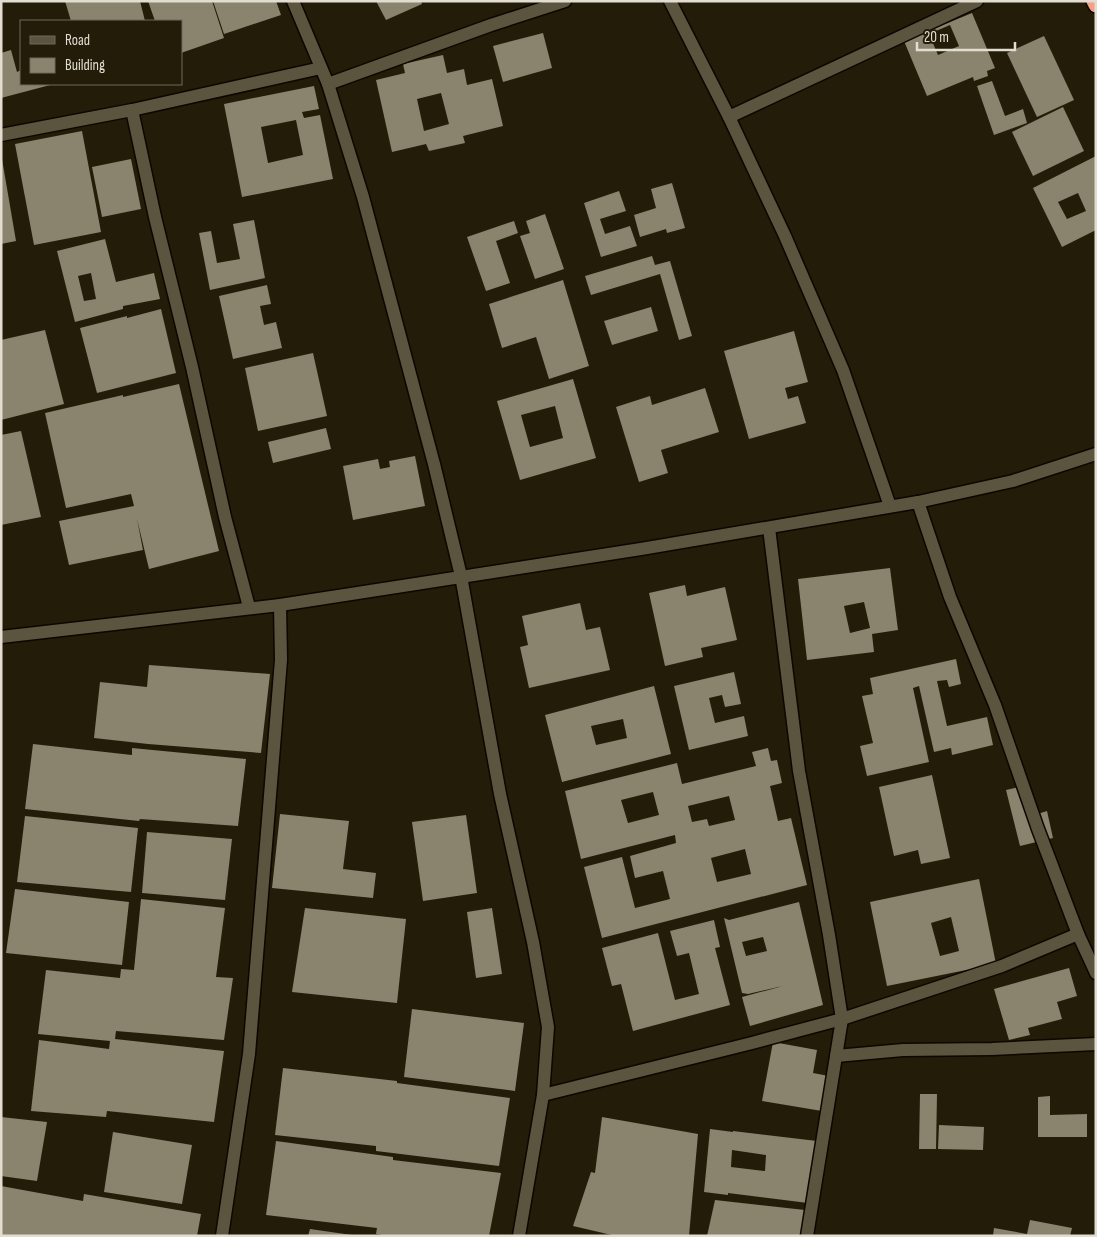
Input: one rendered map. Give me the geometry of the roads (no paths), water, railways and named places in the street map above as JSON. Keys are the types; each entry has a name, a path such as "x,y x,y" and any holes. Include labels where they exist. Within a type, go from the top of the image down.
{"highway":[{"path":"1094,1 1096,5"}],"street":[{"path":"293,1 328,84 365,207 434,464 461,576 500,794 533,942 548,1027 542,1095 519,1236"},
{"path":"328,84 491,25 565,1"},
{"path":"670,1 729,117 785,236 843,370 890,506"},
{"path":"729,117 977,1"},
{"path":"1,134 132,110 321,68"},
{"path":"132,110 225,517 249,607"},
{"path":"1,637 280,604 769,528 918,502 1013,481 1096,454"},
{"path":"918,502 950,597 995,705 1038,829 1078,934 1096,973"},
{"path":"769,528 799,771 829,934 842,1018 807,1236"},
{"path":"222,1236 249,1054 281,660 280,604"},
{"path":"542,1095 752,1043 842,1018 1002,966 1078,934"},
{"path":"836,1056 895,1051 1096,1044"}]}
